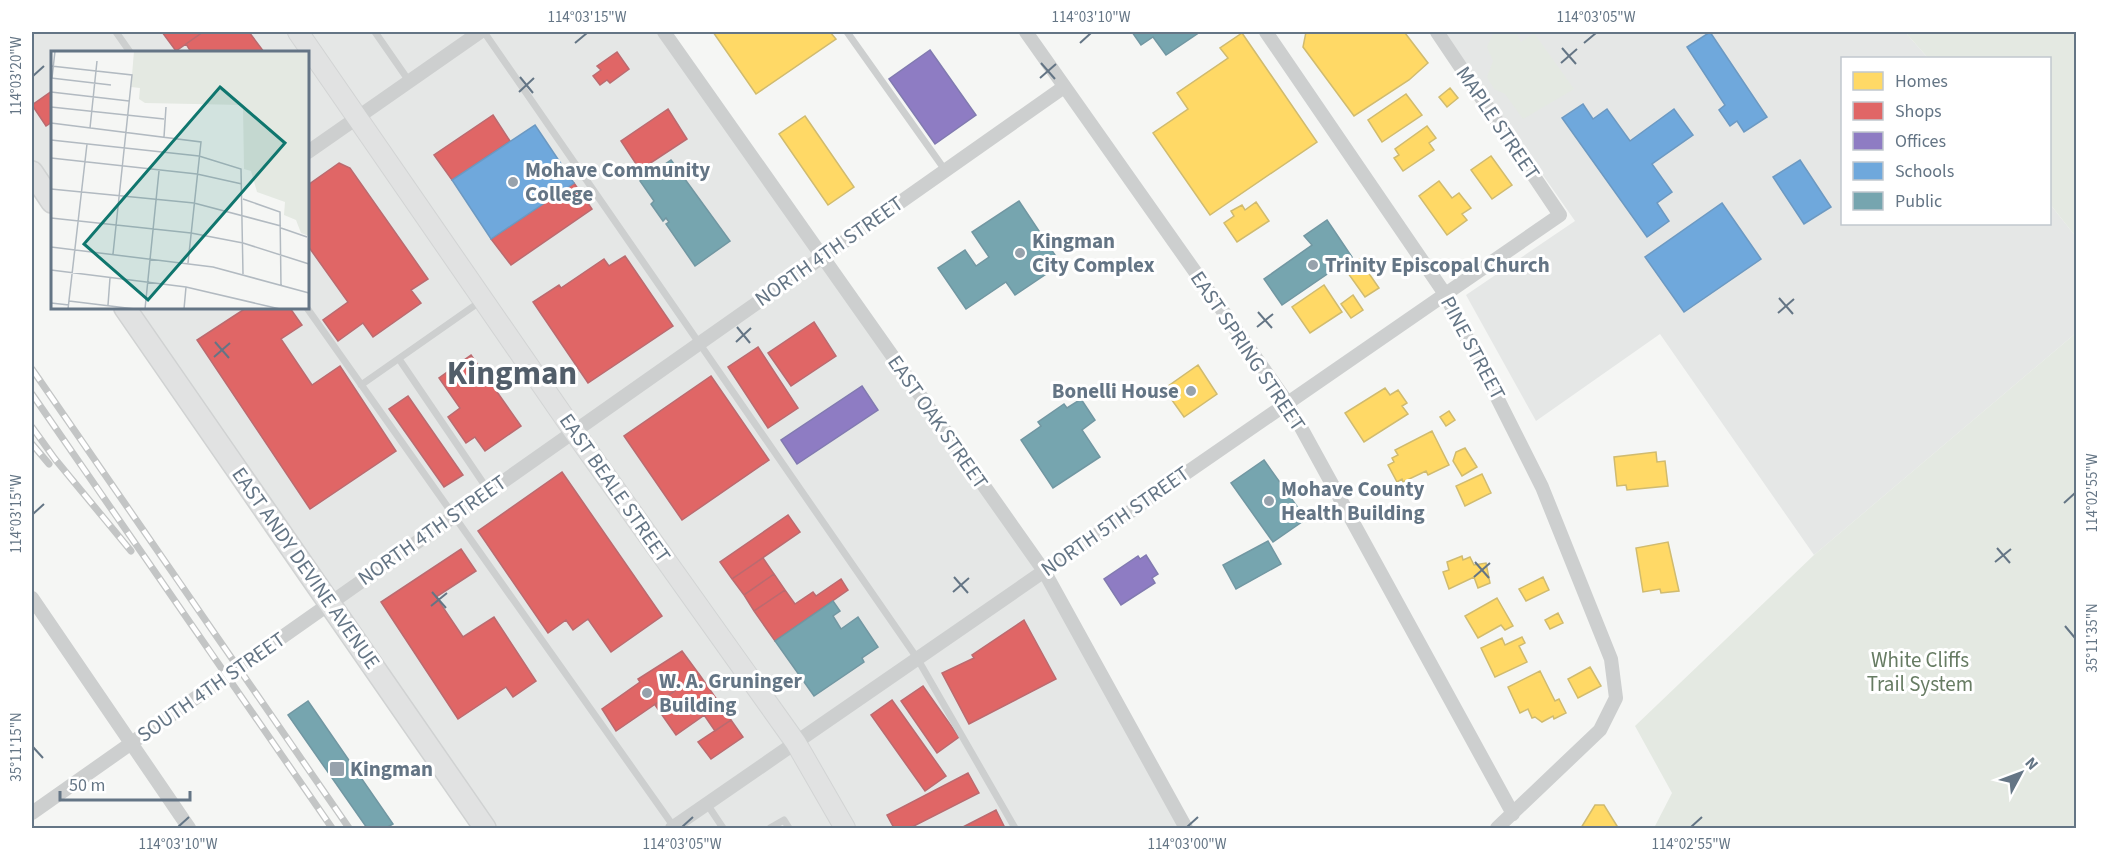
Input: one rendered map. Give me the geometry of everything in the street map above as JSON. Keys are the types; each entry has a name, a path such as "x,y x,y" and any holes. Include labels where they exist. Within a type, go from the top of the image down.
{"main road":[{"name":"EAST BEALE STREET","path":"301,32 573,430 796,744 845,828"},
{"path":"32,171 50,193"},
{"name":"EAST ANDY DEVINE AVENUE","path":"126,309 485,828"}],"street":[{"path":"309,151 482,32"},
{"name":"EAST OAK STREET","path":"664,32 1044,571 1186,828"},
{"name":"EAST SPRING STREET","path":"1026,32 1287,402 1513,814"},
{"name":"PINE STREET","path":"1266,32 1445,294 1542,487 1611,659 1616,698 1600,730 1513,814"},
{"name":"MAPLE STREET","path":"1437,32 1560,215"},
{"name":"NORTH 4TH STREET","path":"330,602 1064,87"},
{"name":"NORTH 5TH STREET","path":"674,828 1560,215"},
{"path":"32,598 189,828"},
{"name":"SOUTH 4TH STREET","path":"32,813 330,602"},
{"path":"1497,828 1513,814"}],"lane":[{"path":"116,32 129,51"},
{"path":"375,32 409,81"},
{"path":"482,32 918,658 1015,828"},
{"path":"846,32 945,170"},
{"path":"361,385 483,299"},
{"path":"308,309 674,828"},
{"path":"399,359 488,490"},
{"path":"707,804 723,828"},
{"path":"770,828 784,820 789,828"}],"shaded area":[{"path":"32,32 664,32 1044,571 1186,828 485,828 126,309 309,309 309,51 51,51 51,200 32,172"},
{"path":"1443,32 1905,32 1927,57 1841,57 1841,225 2051,225 2051,205 2076,237 2076,333 1814,555 1660,334 1536,421 1466,295 1575,221"}],"green space":[{"path":"1494,32 1516,32 1521,42 1534,33 1574,89 1523,119 1505,94 1494,89 1487,77 1493,61 1487,47"},
{"path":"1905,32 2076,32 2076,237 2051,205 2051,57 1927,57"},
{"name":"White Cliffs Trail System","path":"2076,333 2076,828 1654,828 1672,793 1635,726 1814,555"}],"building: Homes":[{"path":"713,32 830,32 836,39 756,94"},
{"path":"1306,32 1405,33 1428,63 1409,80 1354,116 1303,47"},
{"path":"1242,33 1317,142 1210,215 1153,133 1188,109 1177,93 1228,58 1220,48"},
{"path":"1450,88 1458,98 1447,107 1439,97"},
{"path":"1406,94 1422,115 1382,142 1368,120"},
{"path":"805,116 854,187 828,205 779,134"},
{"path":"1427,126 1436,138 1429,143 1434,150 1403,171 1394,158 1399,155 1395,149"},
{"path":"1491,156 1512,185 1492,199 1471,170"},
{"path":"1439,181 1452,198 1459,193 1471,208 1462,214 1467,220 1447,235 1419,196"},
{"path":"1256,202 1269,221 1237,242 1224,223 1234,216 1231,211 1242,205 1245,210"},
{"path":"1359,259 1379,288 1365,297 1345,269"},
{"path":"1324,285 1342,312 1310,333 1292,307"},
{"path":"1353,295 1363,310 1351,318 1341,304"},
{"name":"Bonelli House","path":"1198,365 1217,394 1184,417 1164,389"},
{"path":"1385,388 1390,395 1398,390 1407,403 1402,406 1408,414 1364,442 1345,413"},
{"path":"1449,411 1455,420 1446,426 1440,417"},
{"path":"1432,431 1449,465 1428,475 1426,471 1403,482 1402,479 1397,482 1388,465 1394,462 1392,458 1398,455 1395,450"},
{"path":"1465,448 1477,467 1462,476 1453,461 1456,452"},
{"path":"1656,452 1657,462 1665,461 1668,486 1627,490 1626,485 1617,486 1614,457"},
{"path":"1482,474 1491,493 1465,506 1456,486"},
{"path":"1668,542 1679,591 1661,593 1660,589 1643,592 1636,548"},
{"path":"1462,556 1463,560 1470,557 1474,565 1486,563 1490,583 1478,588 1474,577 1449,589 1443,572 1449,570 1447,562"},
{"path":"1543,577 1549,590 1526,601 1519,589"},
{"path":"1497,598 1513,626 1505,630 1501,625 1478,638 1465,616"},
{"path":"1558,613 1563,623 1550,629 1545,620"},
{"path":"1522,637 1525,643 1519,646 1527,662 1495,677 1481,648 1502,638 1505,645"},
{"path":"1590,667 1601,686 1578,698 1568,679"},
{"path":"1540,671 1555,701 1559,699 1566,713 1542,722 1535,717 1532,718 1528,709 1520,713 1508,687"},
{"path":"1595,805 1604,805 1617,826 1615,828 1581,828"}],"building: Shops":[{"path":"162,32 203,32 176,51"},
{"path":"203,32 249,32 263,51 190,51 186,44"},
{"path":"617,52 629,69 610,83 607,80 600,85 593,76 601,70 597,66"},
{"path":"51,92 51,123 46,126 32,105"},
{"path":"668,109 687,139 640,170 621,141"},
{"path":"493,115 510,141 452,180 434,155"},
{"path":"339,163 350,168 428,279 411,290 421,303 373,337 363,323 338,341 323,320 348,302 309,247 309,184"},
{"path":"574,183 592,209 511,265 491,239"},
{"path":"625,256 673,326 588,383 533,302 559,285 561,288 604,259 609,266"},
{"path":"244,309 291,309 302,325 281,339 312,385 340,366 396,451 310,509 197,340"},
{"path":"814,322 836,356 791,386 768,353"},
{"path":"758,347 798,408 768,428 728,367"},
{"path":"471,355 521,426 485,451 475,437 466,443 448,417 460,408 439,378"},
{"path":"711,376 769,460 682,520 624,436"},
{"path":"408,396 463,475 444,487 389,409"},
{"path":"562,472 662,616 611,652 588,619 573,630 566,620 548,633 478,531"},
{"path":"788,515 800,532 732,579 720,562"},
{"path":"461,549 476,571 436,597 463,637 494,617 536,681 513,697 506,687 458,719 381,602"},
{"path":"763,558 774,574 744,595 732,579"},
{"path":"774,574 785,590 754,611 744,595"},
{"path":"841,579 848,590 775,641 754,611 785,590 795,604 813,592 816,596"},
{"path":"1024,620 1056,679 969,724 942,673 974,658 972,655"},
{"name":"W. A. Gruninger Building","path":"682,651 699,674 616,731 602,709 640,682 638,679"},
{"path":"699,674 720,704 676,735 655,705"},
{"path":"923,686 959,737 937,753 901,701"},
{"path":"892,700 946,776 925,791 871,715"},
{"path":"720,704 731,720 715,731 704,715"},
{"path":"731,720 743,737 711,759 698,742"},
{"path":"968,773 979,793 910,828 894,828 887,815"},
{"path":"996,810 1005,828 961,828"}],"building: Offices":[{"path":"930,50 976,115 935,144 889,79"},
{"path":"862,386 878,410 797,464 781,440"},
{"path":"1146,555 1158,574 1152,578 1155,583 1121,605 1104,579 1138,556 1140,559"}],"building: Schools":[{"path":"1710,32 1767,117 1744,132 1737,121 1730,126 1719,110 1725,105 1687,47"},
{"path":"1583,104 1593,119 1607,109 1630,141 1674,109 1693,135 1652,164 1672,192 1657,203 1669,221 1647,237 1562,118"},
{"name":"Mohave Community College","path":"535,125 574,183 491,239 452,180"},
{"path":"1800,160 1831,207 1804,224 1773,177"},
{"path":"1722,203 1761,259 1684,312 1645,257"}],"building: Public":[{"path":"1132,32 1200,32 1166,55 1153,37 1141,45"},
{"path":"671,160 730,241 695,266 666,224 669,222 666,218 663,221 651,204 654,201 640,181"},
{"name":"Kingman City Complex","path":"1019,201 1061,264 1015,295 1006,282 966,309 938,268 965,250 976,266 989,257 972,232"},
{"name":"Trinity Episcopal Church","path":"1327,220 1352,257 1282,305 1264,279 1312,245 1304,236"},
{"path":"1081,399 1095,420 1082,430 1100,457 1053,488 1021,440 1041,426 1038,422 1064,404 1067,408"},
{"name":"Mohave County Health Building","path":"1264,460 1306,519 1273,542 1231,483"},
{"path":"1268,541 1281,564 1236,589 1223,565"},
{"path":"833,601 840,611 833,616 841,629 858,617 878,647 862,658 864,662 814,696 775,641"},
{"path":"308,701 393,824 386,828 367,828 288,715"}],"railway":[{"path":"32,369 349,828"},
{"path":"32,394 332,828"},
{"path":"32,427 55,459 131,551"},
{"path":"32,444 49,464"}],"place":[{"name":"Mohave Community College","path":"513,182"},
{"name":"Kingman City Complex","path":"1020,253"},
{"name":"Trinity Episcopal Church","path":"1313,265"},
{"name":"Bonelli House","path":"1191,391"},
{"name":"Mohave County Health Building","path":"1269,501"},
{"name":"W. A. Gruninger Building","path":"647,693"},
{"name":"Kingman","path":"337,769"}],"district":[{"name":"Kingman","path":"512,372"}]}
